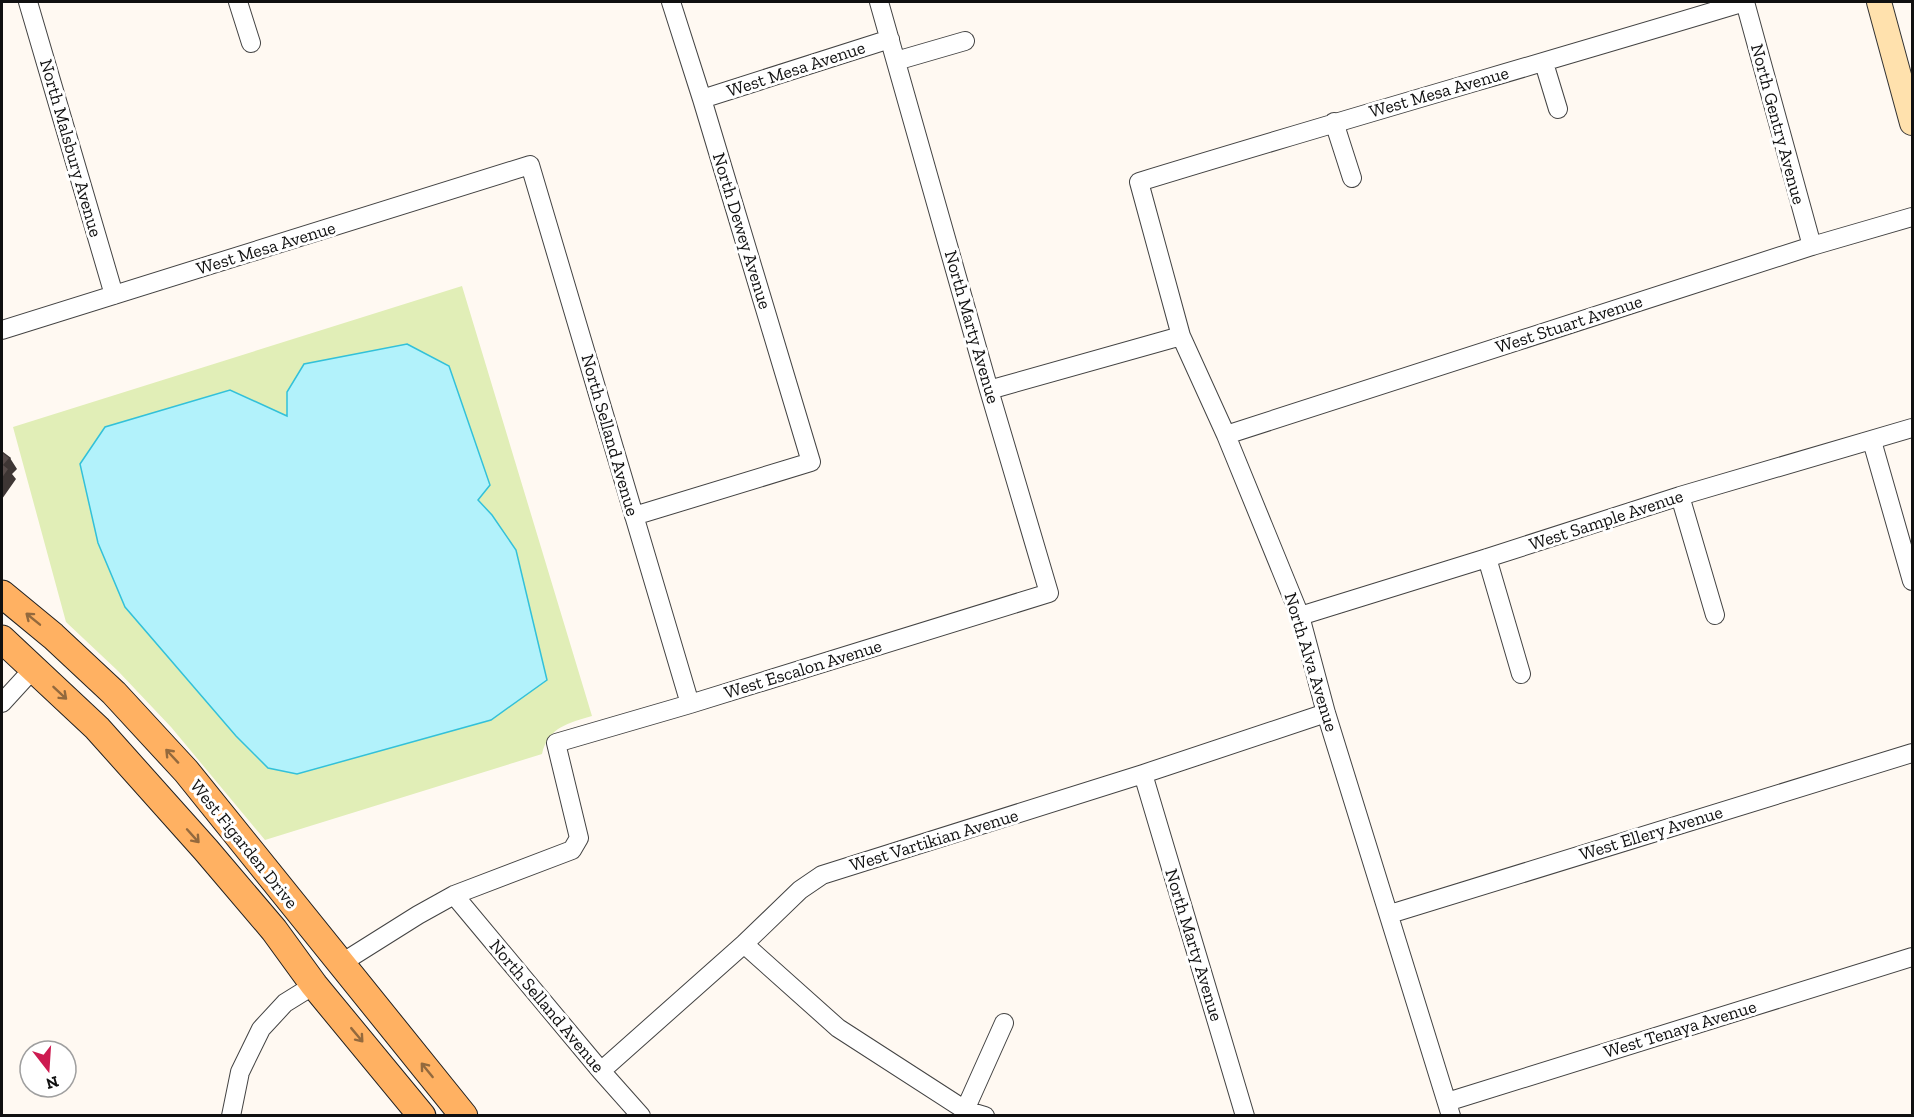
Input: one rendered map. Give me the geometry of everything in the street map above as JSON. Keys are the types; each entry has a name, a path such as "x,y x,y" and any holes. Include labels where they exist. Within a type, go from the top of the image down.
{"main road":[{"name":"West Figarden Drive","path":"2,594 53,636 114,693 186,771 464,1116"},
{"name":"West Figarden Drive","path":"2,639 97,728 274,930 314,985 422,1116"},
{"path":"274,930 319,962 340,964"},
{"path":"314,985 341,991 360,1010 378,1008"}],"street":[{"name":"North Malsbury Avenue","path":"28,2 114,295"},
{"path":"238,2 251,43"},
{"name":"North Dewey Avenue","path":"634,516 811,462 671,2"},
{"name":"North Marty Avenue","path":"879,2 1049,592"},
{"name":"West Mesa Avenue","path":"1140,182 1334,122 1544,63 1745,2"},
{"name":"North Gentry Avenue","path":"1745,2 1812,246"},
{"path":"1879,2 1907,80 1912,123"},
{"name":"West Mesa Avenue","path":"702,99 890,39"},
{"path":"896,61 965,41"},
{"path":"1544,63 1558,109"},
{"path":"1334,122 1352,178"},
{"name":"West Mesa Avenue","path":"2,330 531,165"},
{"name":"North Selland Avenue","path":"531,165 690,704"},
{"name":"North Alva Avenue","path":"1140,182 1181,336 1226,435 1300,616 1326,713 1449,1109"},
{"name":"West Stuart Avenue","path":"1226,435 1812,246 1912,217"},
{"path":"989,390 1181,336"},
{"name":"West Sample Avenue","path":"1300,616 1680,496 1912,428"},
{"path":"1872,441 1912,581"},
{"path":"1680,496 1715,615"},
{"path":"1487,558 1521,674"},
{"name":"West Escalon Avenue","path":"454,895 524,866 572,850 579,838 556,743 690,704 1049,592"},
{"path":"2,703 34,669"},
{"name":"West Vartikian Avenue","path":"601,1071 744,944 800,890 822,875 1143,774 1326,713"},
{"name":"West Ellery Avenue","path":"1390,914 1912,753"},
{"name":"North Marty Avenue","path":"1143,774 1245,1116"},
{"path":"340,964 454,895"},
{"name":"North Selland Avenue","path":"454,895 641,1116"},
{"path":"744,944 838,1028 965,1110 985,1116"},
{"name":"West Tenaya Avenue","path":"1449,1109 1912,957"},
{"path":"231,1116 240,1072 261,1029 285,1003 314,985"},
{"path":"965,1110 1004,1023"}],"green space":[{"path":"462,286 592,716 568,724 554,732 542,754 265,840 171,727 118,671 66,622 13,427"}],"water":[{"path":"407,344 449,366 490,485 478,500 492,515 516,550 547,680 491,720 297,774 268,768 236,736 125,607 98,543 80,464 105,427 230,390 287,416 287,392 304,364"}],"building":[{"path":"2,452 10,458 4,465 9,469 2,479"}]}
